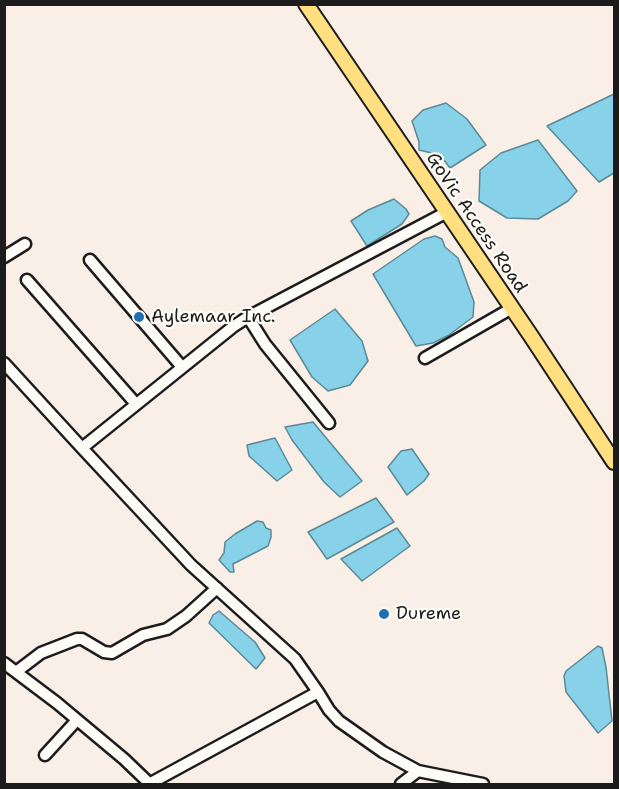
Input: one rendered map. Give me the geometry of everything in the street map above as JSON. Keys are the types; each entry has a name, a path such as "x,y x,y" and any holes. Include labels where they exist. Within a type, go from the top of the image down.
{"main road":[{"name":"GoVic Access Road","path":"306,4 615,462"}],"street":[{"path":"82,448 234,326 447,212"},
{"path":"4,257 25,244"},
{"path":"90,260 182,367"},
{"path":"27,280 136,404"},
{"path":"425,358 512,308"},
{"path":"248,317 265,344 329,423"},
{"path":"4,363 191,565 295,659 339,722 383,752 418,771 483,784"},
{"path":"16,672 41,653 77,639 82,639 104,652 112,653 143,636 167,629 186,616 217,588"},
{"path":"4,663 77,720 150,784 318,692"},
{"path":"45,755 77,720"},
{"path":"401,784 418,771"}],"water":[{"path":"614,94 614,173 599,182 547,126"},
{"path":"446,103 467,119 486,145 450,168 440,155 419,150 419,142 412,121 423,110"},
{"path":"538,140 577,191 568,201 538,219 507,218 479,201 480,170 501,153"},
{"path":"394,199 409,214 402,224 367,246 351,221 368,210"},
{"path":"435,236 442,239 445,247 458,258 474,302 473,317 449,335 433,343 416,346 373,274 424,239"},
{"path":"335,309 362,341 368,361 350,385 328,391 312,377 290,340"},
{"path":"313,422 362,481 340,497 324,482 292,440 285,427"},
{"path":"275,438 292,470 277,481 249,456 247,445"},
{"path":"412,449 429,474 407,495 388,467 401,451"},
{"path":"376,498 394,522 327,559 308,532"},
{"path":"257,521 263,522 266,528 271,530 268,546 233,564 234,572 230,572 219,560 224,553 225,542"},
{"path":"397,528 410,546 362,581 341,559"},
{"path":"219,611 255,642 265,658 256,669 209,623 213,615"},
{"path":"598,646 602,648 606,667 612,721 598,733 566,692 564,676 566,671"}],"place":[{"name":"Aylemaar Inc.","path":"139,317"},
{"name":"Dureme","path":"384,614"}]}
